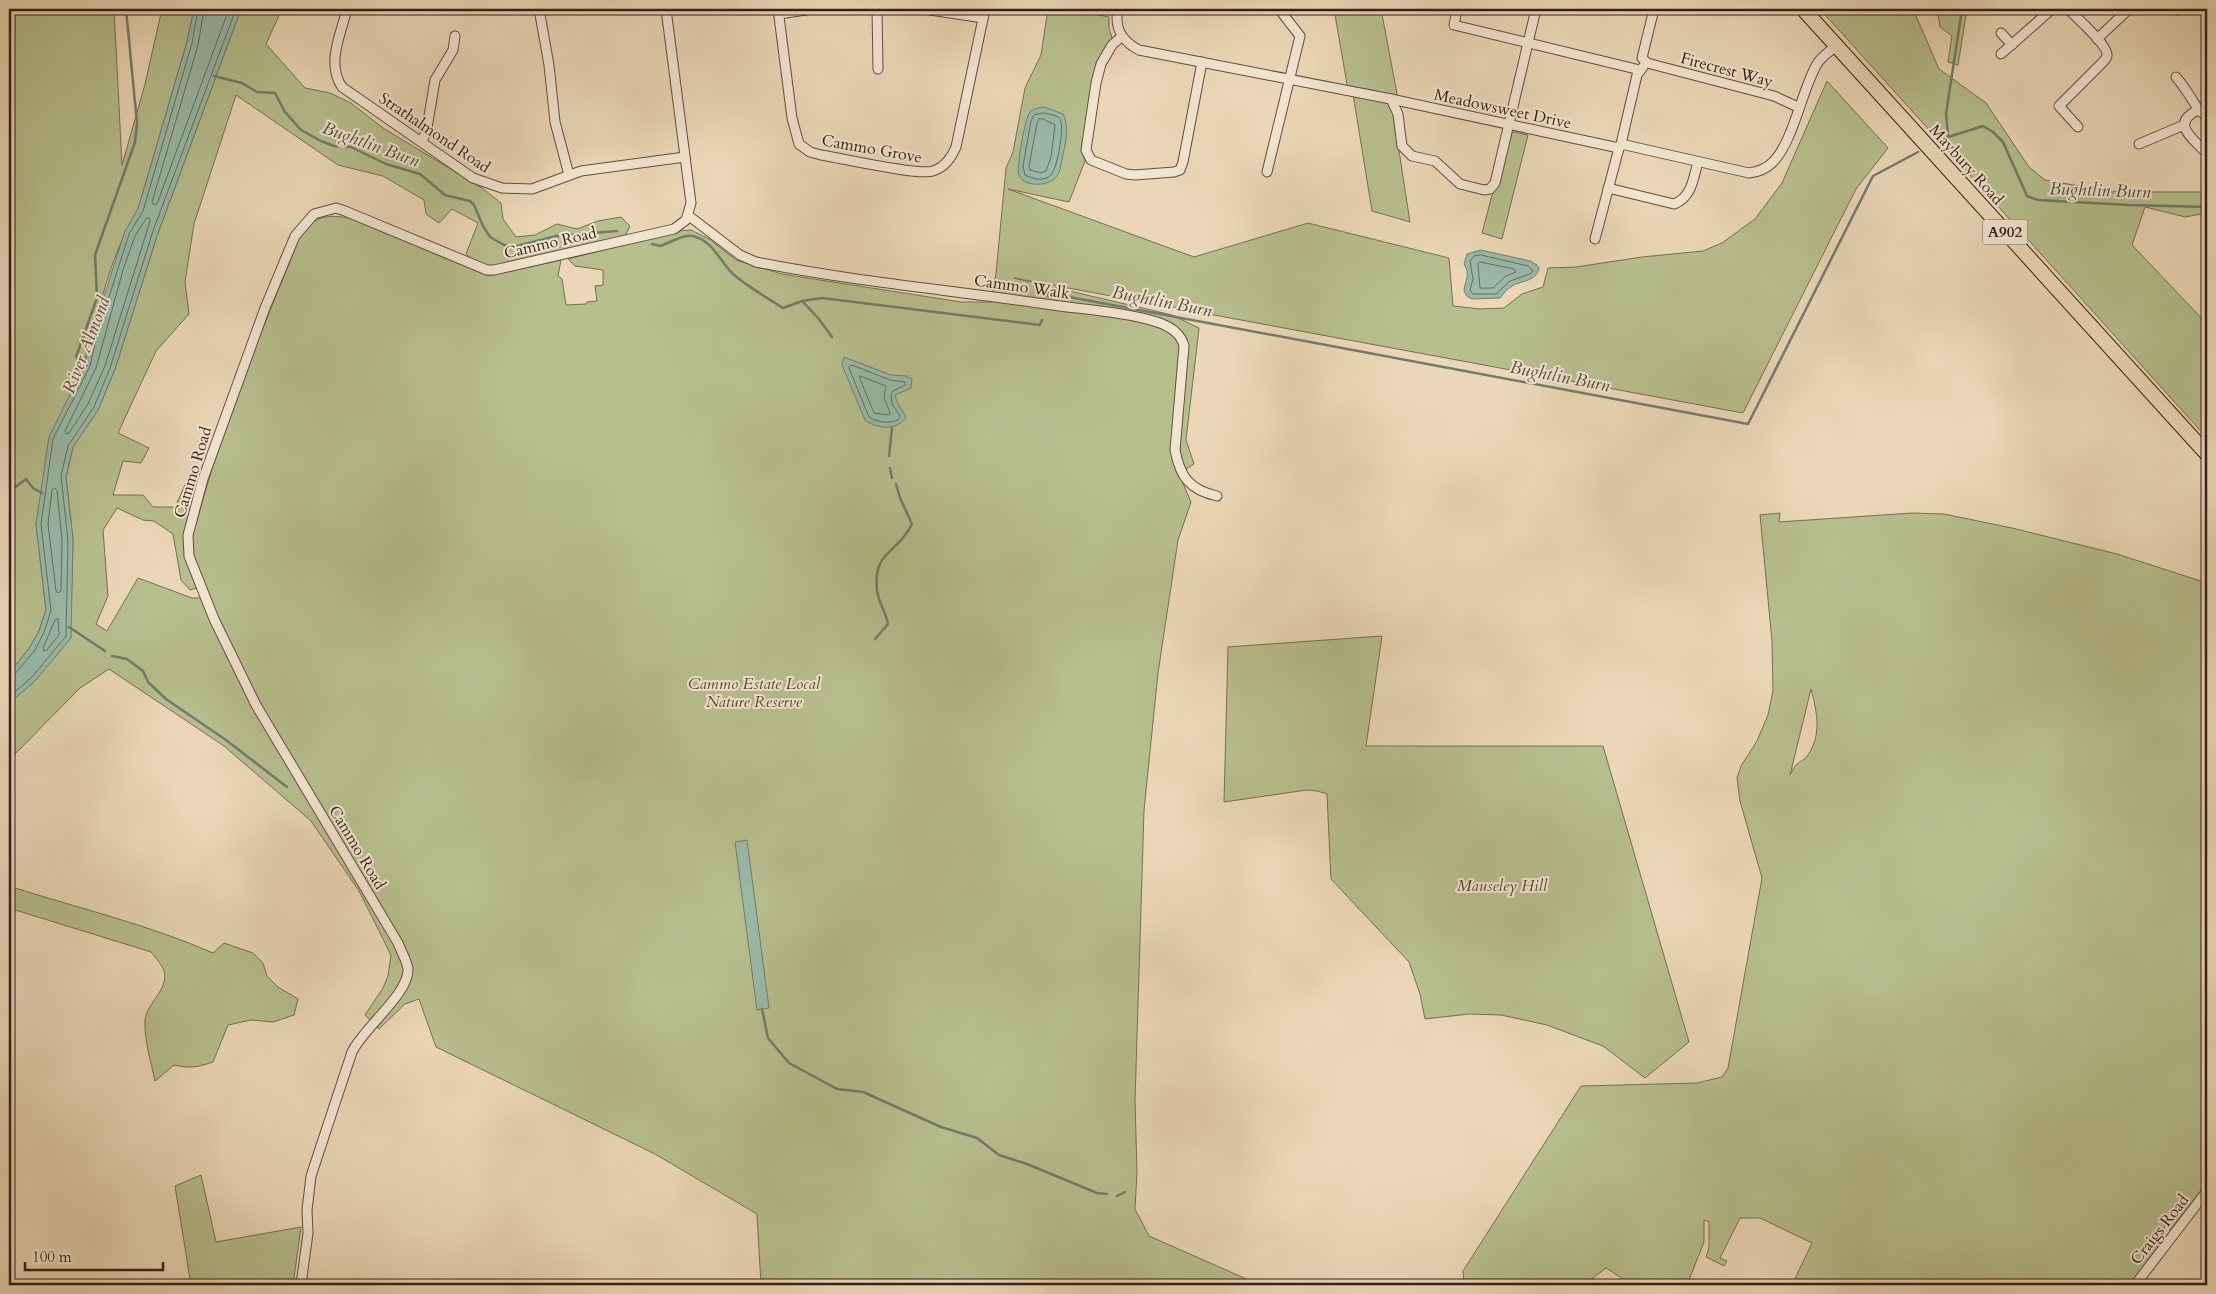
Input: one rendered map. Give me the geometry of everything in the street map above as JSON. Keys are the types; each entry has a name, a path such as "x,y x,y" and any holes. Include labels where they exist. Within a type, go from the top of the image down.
{"main road":[{"name":"Maybury Road","path":"1802,9 2207,454"}],"street":[{"name":"Strathalmond Road","path":"347,9 333,66 335,77 342,87 473,178 502,188 532,189 581,170 685,157"},
{"path":"539,9 549,65 555,122 568,175"},
{"path":"666,9 691,203 688,216"},
{"path":"778,11 812,9"},
{"path":"877,9 877,69"},
{"path":"924,9 984,13"},
{"path":"1118,9 1117,27 1121,36 1112,45 1101,64 1096,83 1086,150 1091,160 1126,174 1135,175 1180,170 1202,62"},
{"path":"1266,172 1300,36 1279,9"},
{"path":"1457,9 1454,25 1640,70"},
{"path":"1391,99 1398,114 1402,146 1412,156 1441,164 1449,175 1460,184 1484,190 1490,189 1495,183 1536,9"},
{"path":"1595,239 1640,70 1647,63 1642,58 1654,9"},
{"path":"2001,54 2052,9"},
{"path":"2068,9 2097,38 2106,49 2107,56 2059,106 2078,127"},
{"path":"2097,38 2129,9"},
{"name":"Cammo Grove","path":"778,11 792,118 799,144 810,152 821,155 922,173 939,169 952,155 956,147 984,13"},
{"path":"2001,33 2012,44"},
{"path":"422,142 427,128 435,80 453,50 455,36"},
{"name":"Meadowsweet Drive","path":"1121,36 1127,44 1139,50 1391,99 1749,173 1766,168 1779,154 1818,62 1836,46"},
{"name":"Firecrest Way","path":"1647,63 1774,96 1798,107"},
{"path":"2176,76 2183,83 2188,95 2198,106 2198,110 2207,116"},
{"path":"2198,110 2186,118 2185,130 2207,154"},
{"path":"2139,144 2184,124"},
{"path":"1608,188 1674,204 1681,202 1690,191 1698,162"},
{"name":"Cammo Road","path":"301,1285 308,1233 307,1210 311,1176 352,1052 361,1035 400,993 408,975 408,966 398,943 256,705 214,619 191,562 188,547 192,518 203,479 241,372 295,236 304,223 320,212 336,208 346,210 487,270 674,229 680,227 688,216"},
{"name":"Cammo Walk","path":"688,216 740,256 756,262 1107,313 1150,320 1165,325 1183,340 1185,352 1175,443 1177,462 1182,473 1195,489 1217,496"},
{"path":"2207,258 2207,266"},
{"name":"Craigs Road","path":"2134,1285 2207,1191"}],"green space":[{"path":"9,9 114,9 122,165 145,84 162,9 194,9 187,42 138,210 123,238 106,284 36,524 46,610 39,631 30,647 9,674"},
{"name":"Cammo Estate Local Nature Reserve","path":"241,9 282,9 266,44 305,88 330,93 351,103 383,128 482,188 501,203 503,219 516,237 535,235 557,224 577,229 598,221 621,217 630,226 625,236 490,267 476,263 466,254 478,223 452,209 439,223 426,214 424,200 383,176 338,165 236,95 194,224 185,282 189,314 156,351 118,433 149,448 141,463 123,461 113,495 143,495 153,507 175,507 189,476 197,480 184,534 184,552 197,588 190,590 181,580 173,534 154,521 143,520 117,508 103,530 108,596 96,624 107,631 138,578 192,598 211,598 202,583 194,557 192,537 212,469 247,367 299,239 304,231 315,221 335,216 352,219 488,276 561,260 558,276 562,279 566,305 586,304 587,302 597,301 595,286 603,285 603,270 575,266 568,259 677,231 691,230 709,239 736,260 782,274 961,302 991,302 996,274 1006,168 1013,152 1025,88 1041,55 1048,9 1068,9 1109,17 1109,28 1112,38 1097,62 1082,149 1085,161 1069,202 1008,189 1194,257 1308,223 1449,258 1453,306 1480,309 1504,308 1522,294 1543,287 1548,268 1576,267 1642,257 1703,251 1722,243 1755,219 1782,183 1827,81 1888,148 1856,189 1743,413 1014,278 1172,315 1199,328 1186,440 1194,464 1179,474 1191,502 1178,540 1158,673 1144,810 1135,1101 1137,1172 1135,1209 1149,1236 1260,1285 761,1285 757,1214 655,1154 436,1047 419,999 405,1004 379,1029 365,1015 383,988 388,976 391,955 359,891 311,821 224,746 109,669 80,688 9,760 9,703 35,681 71,615 73,540 66,477 73,447 98,410 115,369 158,233"},
{"path":"1334,9 1381,9 1398,99 1348,90"},
{"path":"1820,9 1913,9 1939,69 1986,103 2029,167 2045,180 2113,192 2128,188 2150,192 2207,192 2207,213 2185,217 2145,207 2132,245 2207,324 2207,438"},
{"path":"1937,9 1967,9 1958,65 1948,62 1952,36 1940,27"},
{"path":"1353,94 1391,99 1410,222 1372,211"},
{"path":"1509,131 1528,135 1502,239 1482,233"},
{"path":"1780,513 1779,522 1912,513 1944,514 2012,528 2117,554 2207,583 2207,1183 2170,1230 2165,1225 2160,1244 2130,1285 1792,1285 1812,1243 1760,1218 1740,1218 1720,1258 1727,1261 1724,1266 1706,1257 1709,1248 1709,1222 1704,1220 1704,1242 1687,1285 1633,1285 1606,1268 1584,1285 1464,1285 1463,1271 1581,1086 1697,1083 1722,1077 1728,1068 1762,878 1740,801 1737,778 1741,766 1757,741 1768,715 1773,691 1772,641 1760,515","holes":["1811,689 1817,731 1808,755 1794,767 1790,775"]},
{"name":"Mauseley Hill","path":"1382,636 1366,746 1603,746 1689,1042 1645,1078 1603,1046 1547,1025 1501,1015 1469,1014 1425,1019 1420,994 1409,962 1331,879 1327,794 1307,790 1224,802 1228,647"},
{"path":"9,886 163,933 213,953 224,943 253,953 263,963 267,976 278,987 298,999 294,1015 273,1022 251,1020 228,1025 213,1062 194,1067 174,1065 155,1081 147,1043 145,1020 150,1007 161,990 165,978 162,966 151,952 9,908"},
{"path":"201,1175 216,1242 301,1227 293,1285 191,1285 175,1186"}],"water":[{"path":"194,9 241,9 158,233 115,369 98,410 73,447 66,477 73,540 71,638 35,681 9,703 9,674 30,647 39,631 46,610 36,524 49,437 85,364 92,333 125,231 138,209 187,42"},
{"path":"1044,107 1063,114 1067,130 1065,142 1060,169 1056,177 1043,184 1031,184 1022,179 1018,171 1021,143 1030,112"},
{"path":"1481,250 1530,261 1539,268 1535,276 1510,287 1500,298 1472,299 1464,291 1467,274 1464,264 1467,254"},
{"path":"844,357 891,375 906,376 912,379 911,388 895,395 906,417 902,422 897,425 881,427 865,420 842,365"},
{"path":"747,840 769,1008 757,1010 735,842"}],"waterway":[{"name":"River Almond","path":"87,365 76,357 97,298 95,255 135,142 137,123 126,9"},
{"path":"1948,136 1946,114 1962,9"},
{"name":"Bughtlin Burn","path":"214,76 242,83 257,92 275,93 285,112 301,130 334,146 351,147 386,164 420,174 445,195 470,201 474,205 490,237 504,245 513,247 556,236 617,231"},
{"name":"Bughtlin Burn","path":"1945,138 1983,126 1993,132 2003,142 2027,196 2038,200 2207,207"},
{"name":"Bughtlin Burn","path":"1048,296 1048,293 1748,424 1873,176 1918,152"},
{"name":"Bughtlin Burn","path":"652,244 660,246 681,237 693,236 700,238 711,246 732,273 783,308 802,301 822,298 1040,325 1042,320"},
{"path":"803,302 832,337"},
{"path":"889,456 892,428"},
{"path":"890,468 892,478"},
{"path":"9,492 26,479 33,488 42,493"},
{"path":"875,639 888,624 877,590 879,567 882,560 900,542 912,524 896,484"},
{"path":"69,627 105,651"},
{"path":"112,656 127,659 143,671 148,682 166,699 226,740 287,787"},
{"path":"762,1009 768,1038 789,1063 837,1089 863,1092 941,1127 977,1138 999,1155 1027,1164 1097,1193 1107,1194"},
{"path":"1117,1196 1125,1192"}]}
